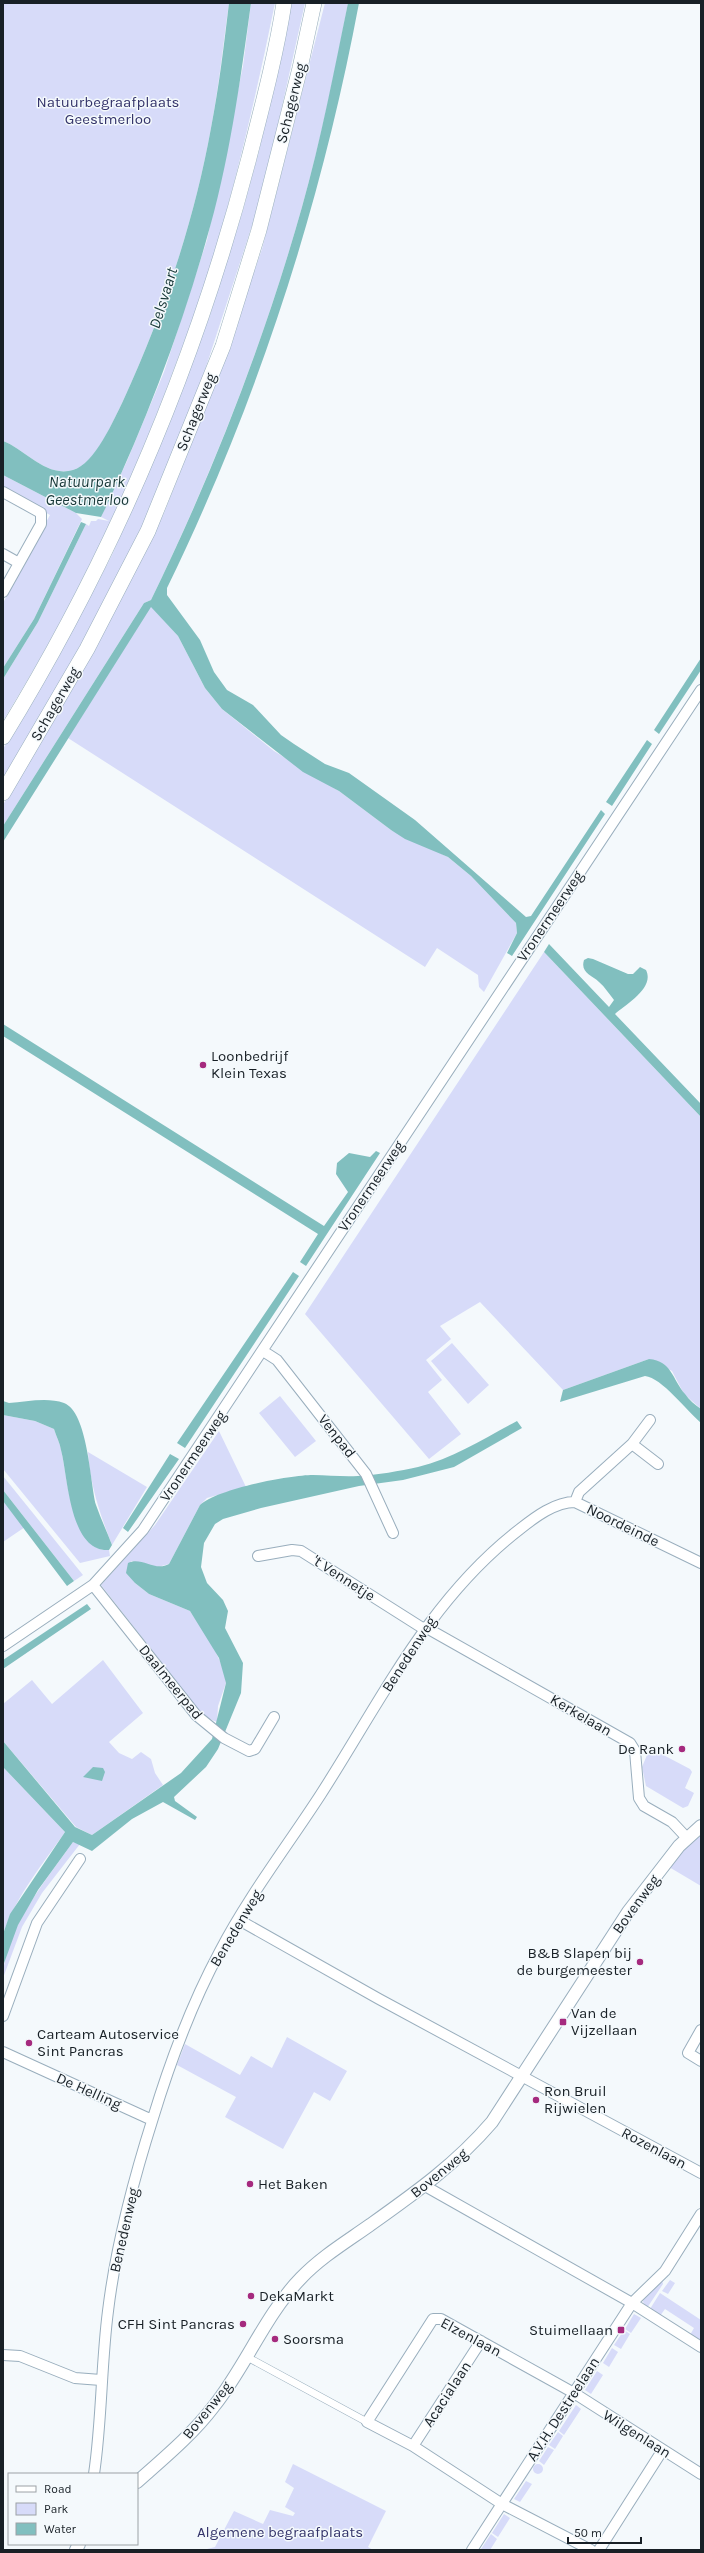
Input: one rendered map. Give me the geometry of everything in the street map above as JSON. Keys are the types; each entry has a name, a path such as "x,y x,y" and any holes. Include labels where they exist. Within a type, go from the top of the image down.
{"main road":[{"name":"Schagerweg","path":"3,737 28,696 113,533 194,341 232,222 259,121 284,3"},
{"name":"Schagerweg","path":"3,793 87,649 148,531 223,346 258,230 300,68 314,3"}],"street":[{"path":"3,492 41,513 41,524 3,592"},
{"path":"3,554 19,563"},
{"name":"Vronermeerweg","path":"3,1646 93,1585 143,1530 701,690"},
{"name":"Venpad","path":"263,1351 277,1360 366,1474 393,1533"},
{"name":"Noordeinde","path":"650,1420 632,1444 579,1492 575,1502 701,1563"},
{"path":"632,1444 658,1464"},
{"name":"Benedenweg","path":"94,2473 98,2446 101,2380 114,2266 152,2120 183,2033 219,1953 322,1792 424,1628 466,1577 501,1545 536,1517 561,1504 575,1502"},
{"name":"'t Vennetje","path":"258,1556 292,1550 304,1552 424,1628"},
{"name":"Daalmeerpad","path":"93,1585 196,1715 224,1738 249,1751 255,1749 274,1717"},
{"name":"Kerkelaan","path":"424,1628 630,1742 635,1751 639,1798 644,1806 672,1822 687,1838"},
{"name":"Bovenweg","path":"138,2481 192,2432 215,2406 248,2357 284,2297 301,2278 320,2260 425,2186 468,2151 492,2122 523,2078 628,1912 687,1838 701,1826"},
{"path":"3,2016 37,1923 80,1859"},
{"path":"239,1920 523,2078"},
{"path":"701,2030 688,2054 701,2061"},
{"name":"De Helling","path":"3,2052 152,2120"},
{"name":"Rozenlaan","path":"523,2078 701,2173"},
{"path":"425,2186 632,2303 701,2346"},
{"name":"A.V.H. Destreelaan","path":"472,2550 632,2303 665,2271 701,2214"},
{"name":"Elzenlaan","path":"367,2422 433,2319 441,2319 574,2394"},
{"name":"Acacialaan","path":"413,2446 481,2341"},
{"path":"3,2355 20,2356 74,2378 101,2380"},
{"path":"248,2357 413,2446 502,2504 591,2550"},
{"name":"Wilgenlaan","path":"574,2394 662,2451 701,2474"},
{"path":"599,2550 662,2451"}],"green space":[{"name":"Natuurbegraafplaats Geestmerloo","path":"3,3 229,3 216,97 204,163 196,198 176,267 138,368 109,429 89,460 73,470 54,470 36,462 3,441"},
{"path":"251,3 275,3 253,107 236,176 200,298 141,452 100,544 54,634 3,721 3,679 38,622 86,524 89,526 91,521 96,521 98,519 109,521 101,517 127,461 164,372 207,240 243,66"},
{"path":"290,3 305,3 263,192 189,419 140,537 86,639 3,782 3,749 74,628 112,555 170,422 210,315 243,210 259,151"},
{"path":"325,3 348,3 309,182 271,308 216,456 151,600 144,603 3,826 3,805 118,605 164,513 216,381 262,249"},
{"path":"3,475 76,513 82,519 34,619 3,668 3,603 50,515 3,488"},
{"path":"151,606 178,636 205,688 222,709 274,751 339,791 391,830 448,857 471,876 516,923 517,933 484,992 479,987 478,975 437,948 425,967 68,738"},
{"path":"544,952 701,1117 701,1409 684,1394 672,1371 649,1359 563,1390 480,1302 440,1326 451,1339 426,1360 442,1380 428,1392 461,1434 429,1459 305,1314"},
{"path":"452,1343 489,1385 468,1404 431,1361"},
{"path":"280,1396 316,1441 295,1457 259,1413"},
{"path":"3,1415 35,1421 54,1429 60,1447 73,1509 79,1525 86,1538 96,1547 109,1550 110,1556 80,1563 3,1469"},
{"path":"219,1431 246,1487 207,1498 200,1505 169,1564 158,1567 131,1561 135,1583 149,1594 190,1611 211,1642 225,1672 226,1683 218,1706 217,1722 207,1718 198,1709 101,1585 155,1525"},
{"path":"88,1452 147,1487 112,1545 96,1499"},
{"path":"3,1476 83,1575 74,1581 3,1490"},
{"path":"3,1501 25,1527 3,1542"},
{"path":"103,1660 143,1713 109,1742 119,1753 132,1759 141,1752 151,1759 155,1773 163,1785 92,1835 76,1827 3,1741 3,1704 32,1680 52,1704"},
{"path":"650,1748 690,1769 692,1772 685,1788 694,1793 688,1806 683,1808 646,1786 642,1767"},
{"path":"3,1767 65,1832 22,1894 8,1920 3,1934"},
{"path":"701,1835 701,1886 669,1867 685,1848"},
{"path":"73,1842 80,1844 42,1893 22,1927 3,1978 5,1960 10,1942 18,1924 39,1889"},
{"path":"287,2037 347,2071 330,2101 314,2092 283,2149 225,2117 236,2097 177,2065 185,2044 240,2075 251,2056 272,2068"},
{"path":"662,2280 663,2284 647,2308 643,2302 644,2295"},
{"path":"670,2280 675,2283 668,2294 662,2291"},
{"path":"660,2293 701,2320 701,2340 690,2335 694,2328 665,2309 660,2316 650,2309"},
{"path":"634,2314 641,2318 631,2333 625,2329"},
{"path":"624,2330 630,2334 621,2349 614,2345"},
{"path":"612,2348 618,2352 609,2367 603,2363"},
{"path":"597,2371 603,2375 591,2394 585,2390"},
{"path":"576,2405 581,2409 564,2435 559,2431"},
{"path":"558,2432 563,2436 555,2449 549,2445"},
{"path":"548,2447 554,2450 544,2465 539,2461"},
{"name":"Algemene begraafplaats","path":"293,2464 386,2511 368,2547 373,2550 203,2550 215,2547 234,2511 263,2524 270,2510 293,2516 295,2513 285,2507 294,2488 285,2482"},
{"path":"538,2464 543,2469 538,2474 533,2469"},
{"path":"526,2481 532,2484 520,2502 514,2499"},
{"path":"504,2514 510,2518 498,2537 492,2533"},
{"path":"491,2534 497,2539 490,2550 481,2549"}],"water":[{"name":"Natuurpark Geestmerloo","path":"229,3 251,3 238,93 221,183 196,275 161,376 121,475 101,517 76,513 3,475 3,441 36,462 54,470 73,470 81,466 89,459 109,429 138,368 164,301 176,267 196,198 219,82"},
{"path":"348,3 359,3 344,79 326,154 305,229 257,375 230,447 200,518 167,588 167,595 200,640 214,672 227,690 253,705 281,735 294,744 325,764 349,773 415,820 526,917 531,916 601,810 605,814 512,956 507,953 517,933 516,923 471,876 448,857 405,839 339,791 303,772 222,709 205,688 178,636 151,607 3,842 3,826 144,603 151,600 216,456 254,358 302,207 321,131"},
{"path":"81,522 86,524 38,622 3,679 3,668 34,619"},
{"path":"701,658 701,670 659,734 654,730"},
{"path":"647,740 652,744 612,806 606,802"},
{"path":"549,944 609,1007 614,1000 601,984 585,971 583,964 584,960 588,958 593,959 628,974 633,974 640,967 646,970 648,977 643,989 615,1014 701,1104 701,1117 544,952"},
{"path":"3,1024 324,1226 348,1192 336,1174 337,1163 349,1153 370,1157 376,1151 380,1153 306,1266 300,1262 318,1234 3,1036"},
{"path":"293,1272 299,1276 185,1448 177,1443"},
{"path":"649,1359 657,1360 667,1367 687,1396 701,1409 701,1423 659,1382 645,1376 560,1402 563,1390"},
{"path":"51,1400 64,1403 72,1409 83,1433 96,1505 112,1545 109,1550 96,1548 86,1539 78,1526 69,1493 60,1447 54,1429 35,1421 3,1415 3,1401 9,1403"},
{"path":"517,1421 522,1428 454,1467 403,1480 359,1486 261,1508 223,1519 215,1524 204,1543 201,1567 207,1583 223,1600 228,1611 225,1628 243,1663 241,1693 218,1749 206,1767 174,1797 175,1801 197,1817 195,1820 163,1802 132,1819 92,1851 73,1842 38,1890 18,1925 3,1966 3,1934 10,1914 65,1832 3,1767 3,1741 75,1827 92,1835 181,1773 212,1739 226,1683 219,1658 190,1611 149,1594 135,1583 126,1573 128,1563 138,1561 159,1566 169,1564 200,1505 209,1499 237,1488 288,1477 313,1475 365,1475 388,1473 418,1467 457,1453"},
{"path":"170,1454 179,1459 128,1532 123,1528"},
{"path":"3,1490 74,1581 67,1586 3,1501"},
{"path":"87,1604 91,1609 3,1669 3,1660"},
{"path":"93,1767 103,1768 105,1772 102,1781 83,1777"}],"place":[{"name":"Loonbedrijf Klein Texas","path":"203,1065"},
{"name":"De Rank","path":"682,1749"},
{"name":"B&B Slapen bij de burgemeester","path":"640,1962"},
{"name":"Van de Vijzellaan","path":"563,2022"},
{"name":"Carteam Autoservice Sint Pancras","path":"29,2043"},
{"name":"Ron Bruil Rijwielen","path":"536,2100"},
{"name":"Het Baken","path":"250,2184"},
{"name":"DekaMarkt","path":"251,2296"},
{"name":"CFH Sint Pancras","path":"243,2324"},
{"name":"Stuimellaan","path":"621,2330"},
{"name":"Soorsma","path":"275,2339"}],"water label":[{"name":"Delsvaart","path":"163,298"}]}
